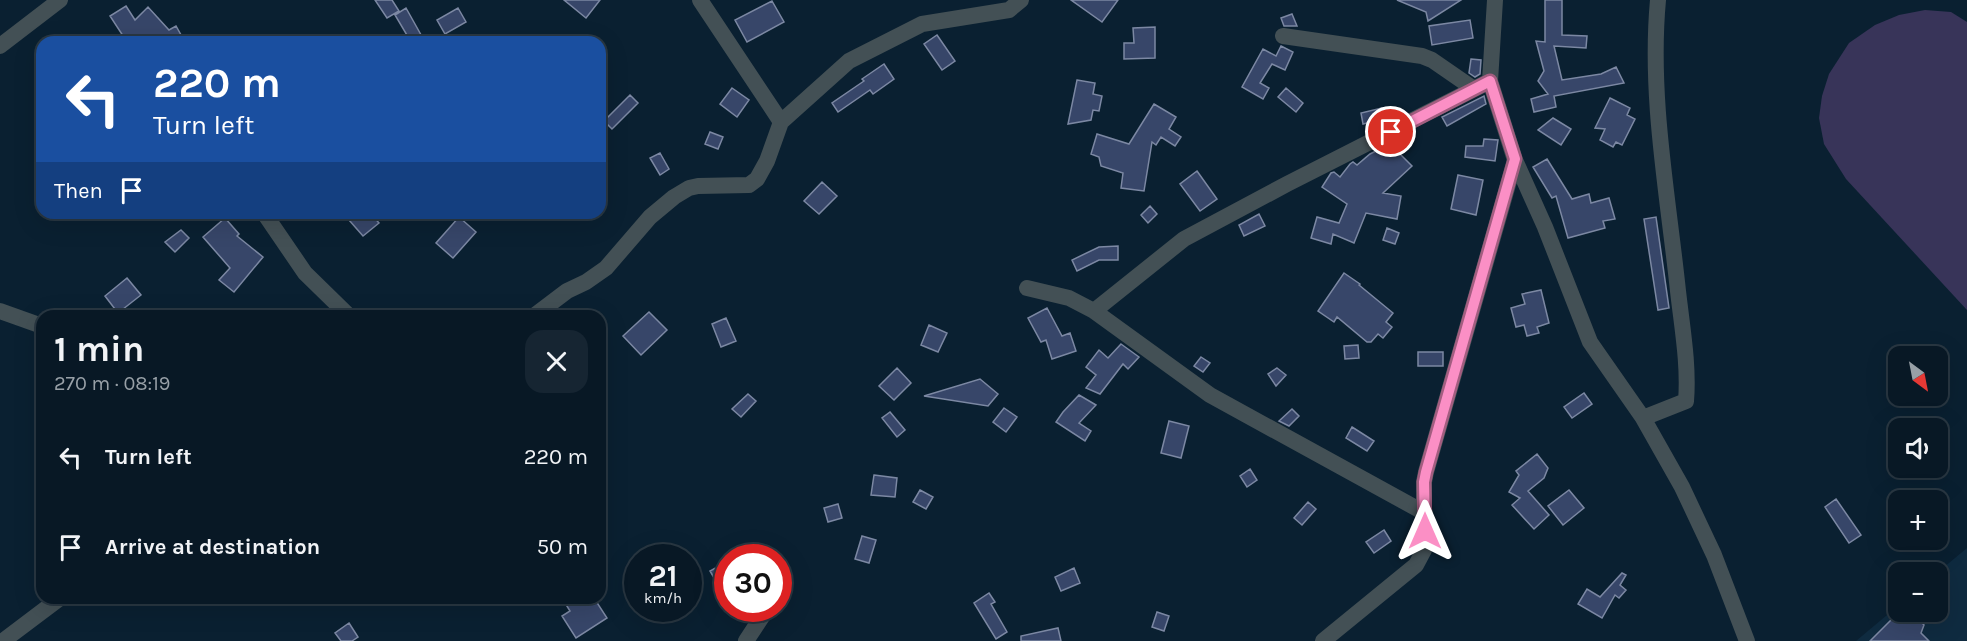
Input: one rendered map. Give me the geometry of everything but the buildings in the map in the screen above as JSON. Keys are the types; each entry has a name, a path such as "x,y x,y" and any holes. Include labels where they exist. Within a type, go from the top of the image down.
{"street":[{"path":"0,46 60,0"},
{"path":"700,0 782,122"},
{"path":"542,310 567,291 586,282 606,268 650,217 674,196 698,186 748,185 757,179 767,161 782,122 849,61 922,24 1010,10 1021,0"},
{"path":"1495,0 1490,81 1515,159 1545,227 1590,342 1644,418 1683,487 1714,555 1747,641"},
{"path":"1644,418 1686,401 1687,390 1684,344 1659,128 1654,40 1658,0"},
{"path":"1283,36 1422,56 1474,89"},
{"path":"1094,311 1177,243 1287,184 1490,81"},
{"path":"1323,641 1416,565 1424,550 1426,472 1515,159"},
{"path":"268,219 305,273 343,310"},
{"path":"1028,288 1069,298 1094,311 1210,396 1425,513"},
{"path":"0,311 36,324"},
{"path":"3,641 52,604"},
{"path":"746,641 758,622"}],"shaded area":[{"path":"1925,10 1951,12 1967,22 1967,310 1846,179 1824,144 1819,118 1822,96 1829,74 1849,43 1875,25 1899,15"},
{"path":"1967,548 1967,641 1856,641 1888,614 1888,622 1948,622 1948,564"}],"route":[{"path":"1391,132 1490,81 1515,159 1426,472 1424,482 1425,531"}]}
